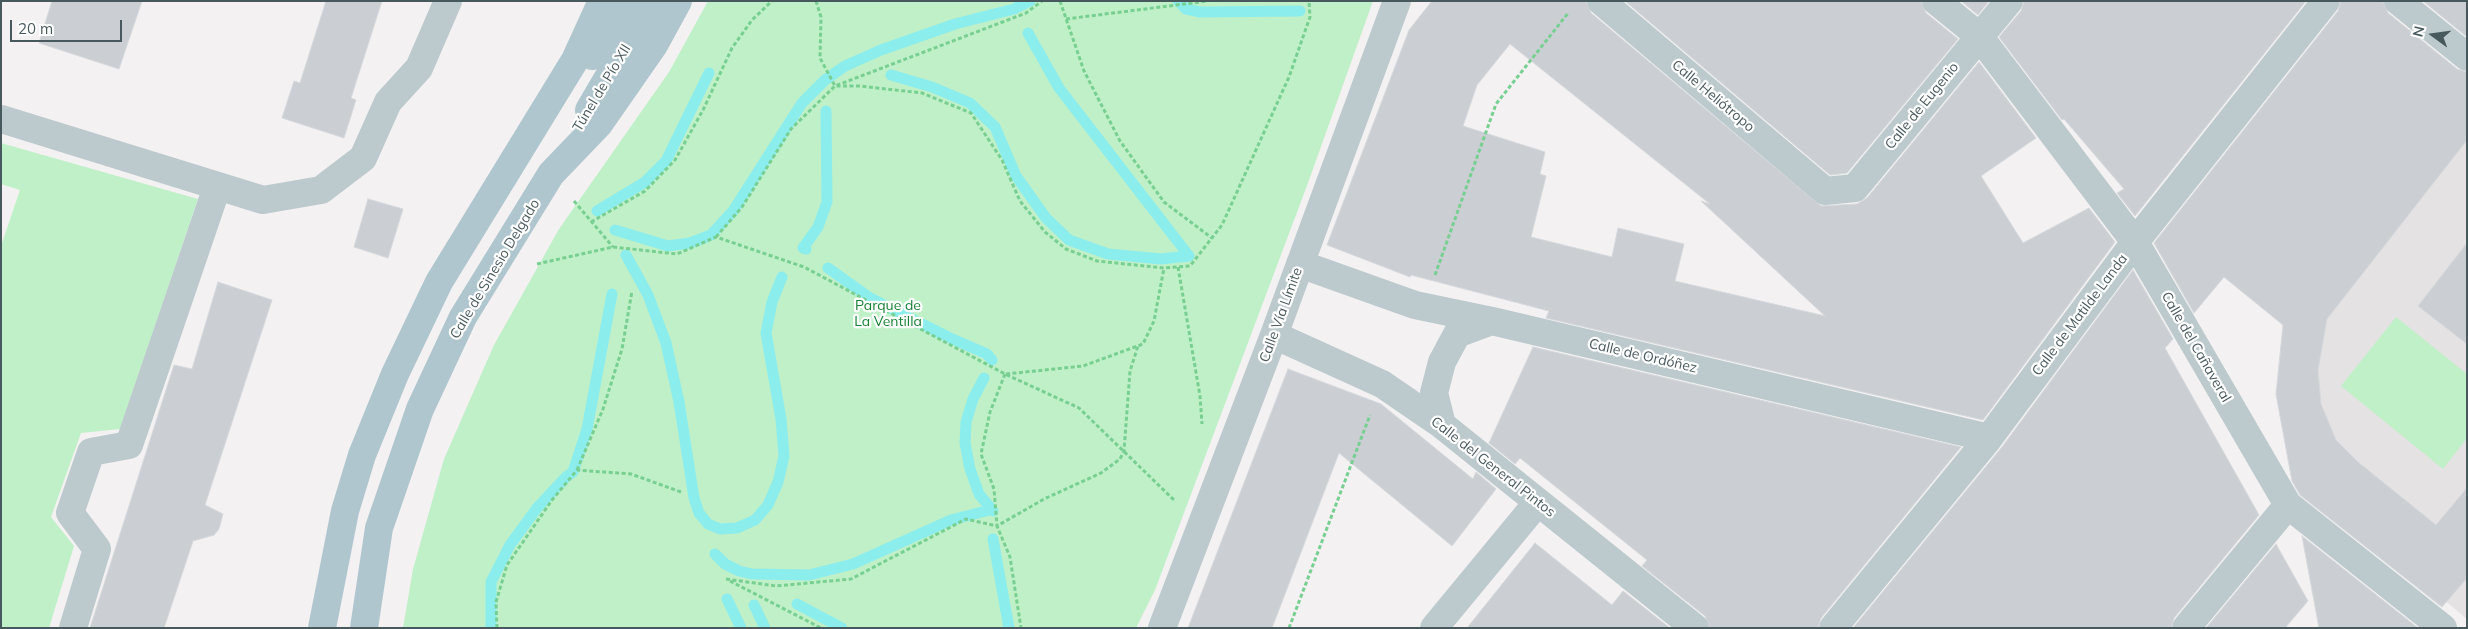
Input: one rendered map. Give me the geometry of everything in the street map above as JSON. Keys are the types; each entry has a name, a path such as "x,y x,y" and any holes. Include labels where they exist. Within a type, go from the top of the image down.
{"main road":[{"path":"322,628 345,511 362,455 395,374 439,282 574,60 602,1"},
{"name":"Túnel de Pío XII","path":"520,151 585,67 627,1"},
{"name":"Túnel de Pío XII","path":"551,174 653,1"},
{"name":"Calle de Sinesio Delgado","path":"364,628 380,528 420,409 463,317 551,174 599,124 654,45 678,1"}],"street":[{"path":"1,119 217,188 263,200 321,190 363,158 388,102 419,68 448,1"},
{"name":"Calle Vía Límite","path":"1162,628 1274,335 1397,1"},
{"name":"Calle Heliótropo","path":"1601,1 1825,191"},
{"name":"Calle del Cañaveral","path":"1936,1 1979,36 2135,242 2288,505 2443,628"},
{"name":"Calle de Eugenio","path":"1825,191 1856,188 2009,1"},
{"name":"Calle de Matilde Landa","path":"1833,628 1989,438 2135,242 2326,1"},
{"path":"2398,1 2467,57"},
{"path":"73,628 97,549 70,513 91,452 129,445 217,188"},
{"name":"Calle de Ordóñez","path":"1300,264 1415,305 1492,320 1989,438"},
{"path":"1442,425 1434,393 1442,362 1458,334 1492,320"},
{"name":"Calle del General Pintos","path":"1274,335 1382,384 1442,425 1695,628"},
{"path":"1434,628 1538,502"},
{"path":"2186,628 2288,505"}],"path":[{"path":"591,222 645,191 675,160 703,110 732,48 752,20 772,1"},
{"path":"816,1 821,17 820,58 835,86"},
{"path":"533,264 613,247 677,254 716,237 742,207 791,128 835,86 1026,12 1042,1"},
{"path":"1060,1 1084,71 1120,141 1164,202 1212,238"},
{"path":"1066,19 1208,1"},
{"path":"835,86 860,86 922,92 971,113 1002,160 1020,201 1045,232 1066,249 1098,261 1164,268 1190,266 1222,225 1289,77 1310,17 1309,1"},
{"path":"1434,280 1496,104 1571,9"},
{"path":"569,195 613,247"},
{"path":"716,237 804,267 1005,374 1079,408 1179,505"},
{"path":"1178,267 1200,396 1203,431"},
{"path":"1005,374 1083,366 1143,344 1154,321 1164,268"},
{"path":"497,628 496,602 507,565 552,500 577,470 603,409 619,357 632,291"},
{"path":"821,628 726,579 776,586 851,579 966,519 997,526 1044,499 1101,473 1120,459 1124,451 1130,371 1138,346"},
{"path":"1005,374 990,412 981,454 994,489 997,526 1010,557 1021,628"},
{"path":"1289,628 1382,384"},
{"path":"577,470 631,474 681,492"}],"shaded area":[{"path":"2467,84 2467,619 2290,471 2276,394 2283,325 2224,277 2255,241"}],"green space":[{"name":"Parque de La Ventilla","path":"708,1 1373,1 1308,183 1155,590 1136,628 403,628 413,569 444,459 494,345 559,229 669,72"},
{"path":"1,143 198,199 120,429 81,433 51,517 74,546 49,628 1,628 1,246 20,190 1,184"},
{"path":"2396,317 2467,374 2467,438 2443,469 2341,386"}],"building":[{"path":"52,1 142,1 119,69 39,43"},
{"path":"326,1 382,1 351,98 356,100 344,138 282,118 294,81 300,83"},
{"path":"1432,1 1586,1 1591,13 1821,206 1857,204 1867,198 1979,62 2036,138 1981,176 2023,243 2089,208 2115,242 1983,420 1546,318 1549,311 1411,275 1410,277 1327,245 1409,30","holes":["1510,44 1710,204 1701,201 1825,316 1675,281 1684,244 1618,228 1612,257 1531,237 1546,176 1540,174 1545,152 1463,126 1477,85"]},
{"path":"1625,1 1921,1 1926,13 1958,39 1847,173 1830,175"},
{"path":"1961,1 1989,1 1978,15"},
{"path":"2024,1 2306,1 2135,216 2117,193 2124,189 2064,119 2062,120 1999,37 2021,11"},
{"path":"2341,1 2383,1 2388,13 2457,69 2467,72 2467,140 2327,319 2318,370 2321,404 2336,440 2358,462 2436,525 2467,488 2467,578 2442,607 2300,495 2292,481 2276,394 2283,325 2224,277 2194,313 2154,243 2338,11"},
{"path":"2423,1 2467,1 2467,37"},
{"path":"368,199 403,209 388,258 354,247"},
{"path":"2467,243 2467,344 2418,306"},
{"path":"2133,270 2173,339 2165,348 2259,515 2174,618 2171,628 1853,628 2002,447"},
{"path":"218,282 272,300 205,505 223,514 219,529 214,535 193,541 164,628 90,628 174,365 192,369"},
{"path":"1533,347 1961,447 1821,618 1818,628 1710,628 1705,616 1642,566 1647,560 1520,458 1515,464 1489,443"},
{"path":"1288,369 1381,404 1473,479 1476,472 1496,489 1452,546 1339,453 1272,628 1188,628"},
{"path":"2302,536 2418,628 2319,628"},
{"path":"1535,543 1612,605 1623,591 1670,628 1467,628"},
{"path":"2276,544 2308,601 2285,628 2206,628"}],"waterway":[{"path":"615,230 668,246 690,243 711,235 733,211 802,103 825,80 845,66 881,50 955,24 1014,9 1030,1"},
{"path":"1178,1 1186,9 1200,12 1300,11"},
{"path":"1028,33 1059,88 1189,256"},
{"path":"597,211 645,182 666,161 709,73"},
{"path":"891,75 932,87 970,103 995,127 1016,176 1046,218 1069,240 1108,254 1161,259 1189,256"},
{"path":"806,249 803,248 818,227 827,202 826,111"},
{"path":"626,255 648,295 666,343 679,402 694,498 699,513 708,524 720,529 737,528 755,520 768,505 778,482 784,456 781,419 766,333 772,302 782,277"},
{"path":"828,268 870,298 948,337 987,354 992,360"},
{"path":"491,628 491,582 510,545 537,508 573,472 587,429 612,294"},
{"path":"984,378 973,399 966,422 965,443 970,469 979,494 993,511"},
{"path":"715,554 725,564 739,571 752,574 809,575 853,564 951,520 990,510"},
{"path":"993,539 1009,628"},
{"path":"727,599 741,628"},
{"path":"797,604 842,628"},
{"path":"754,605 765,628"}]}
